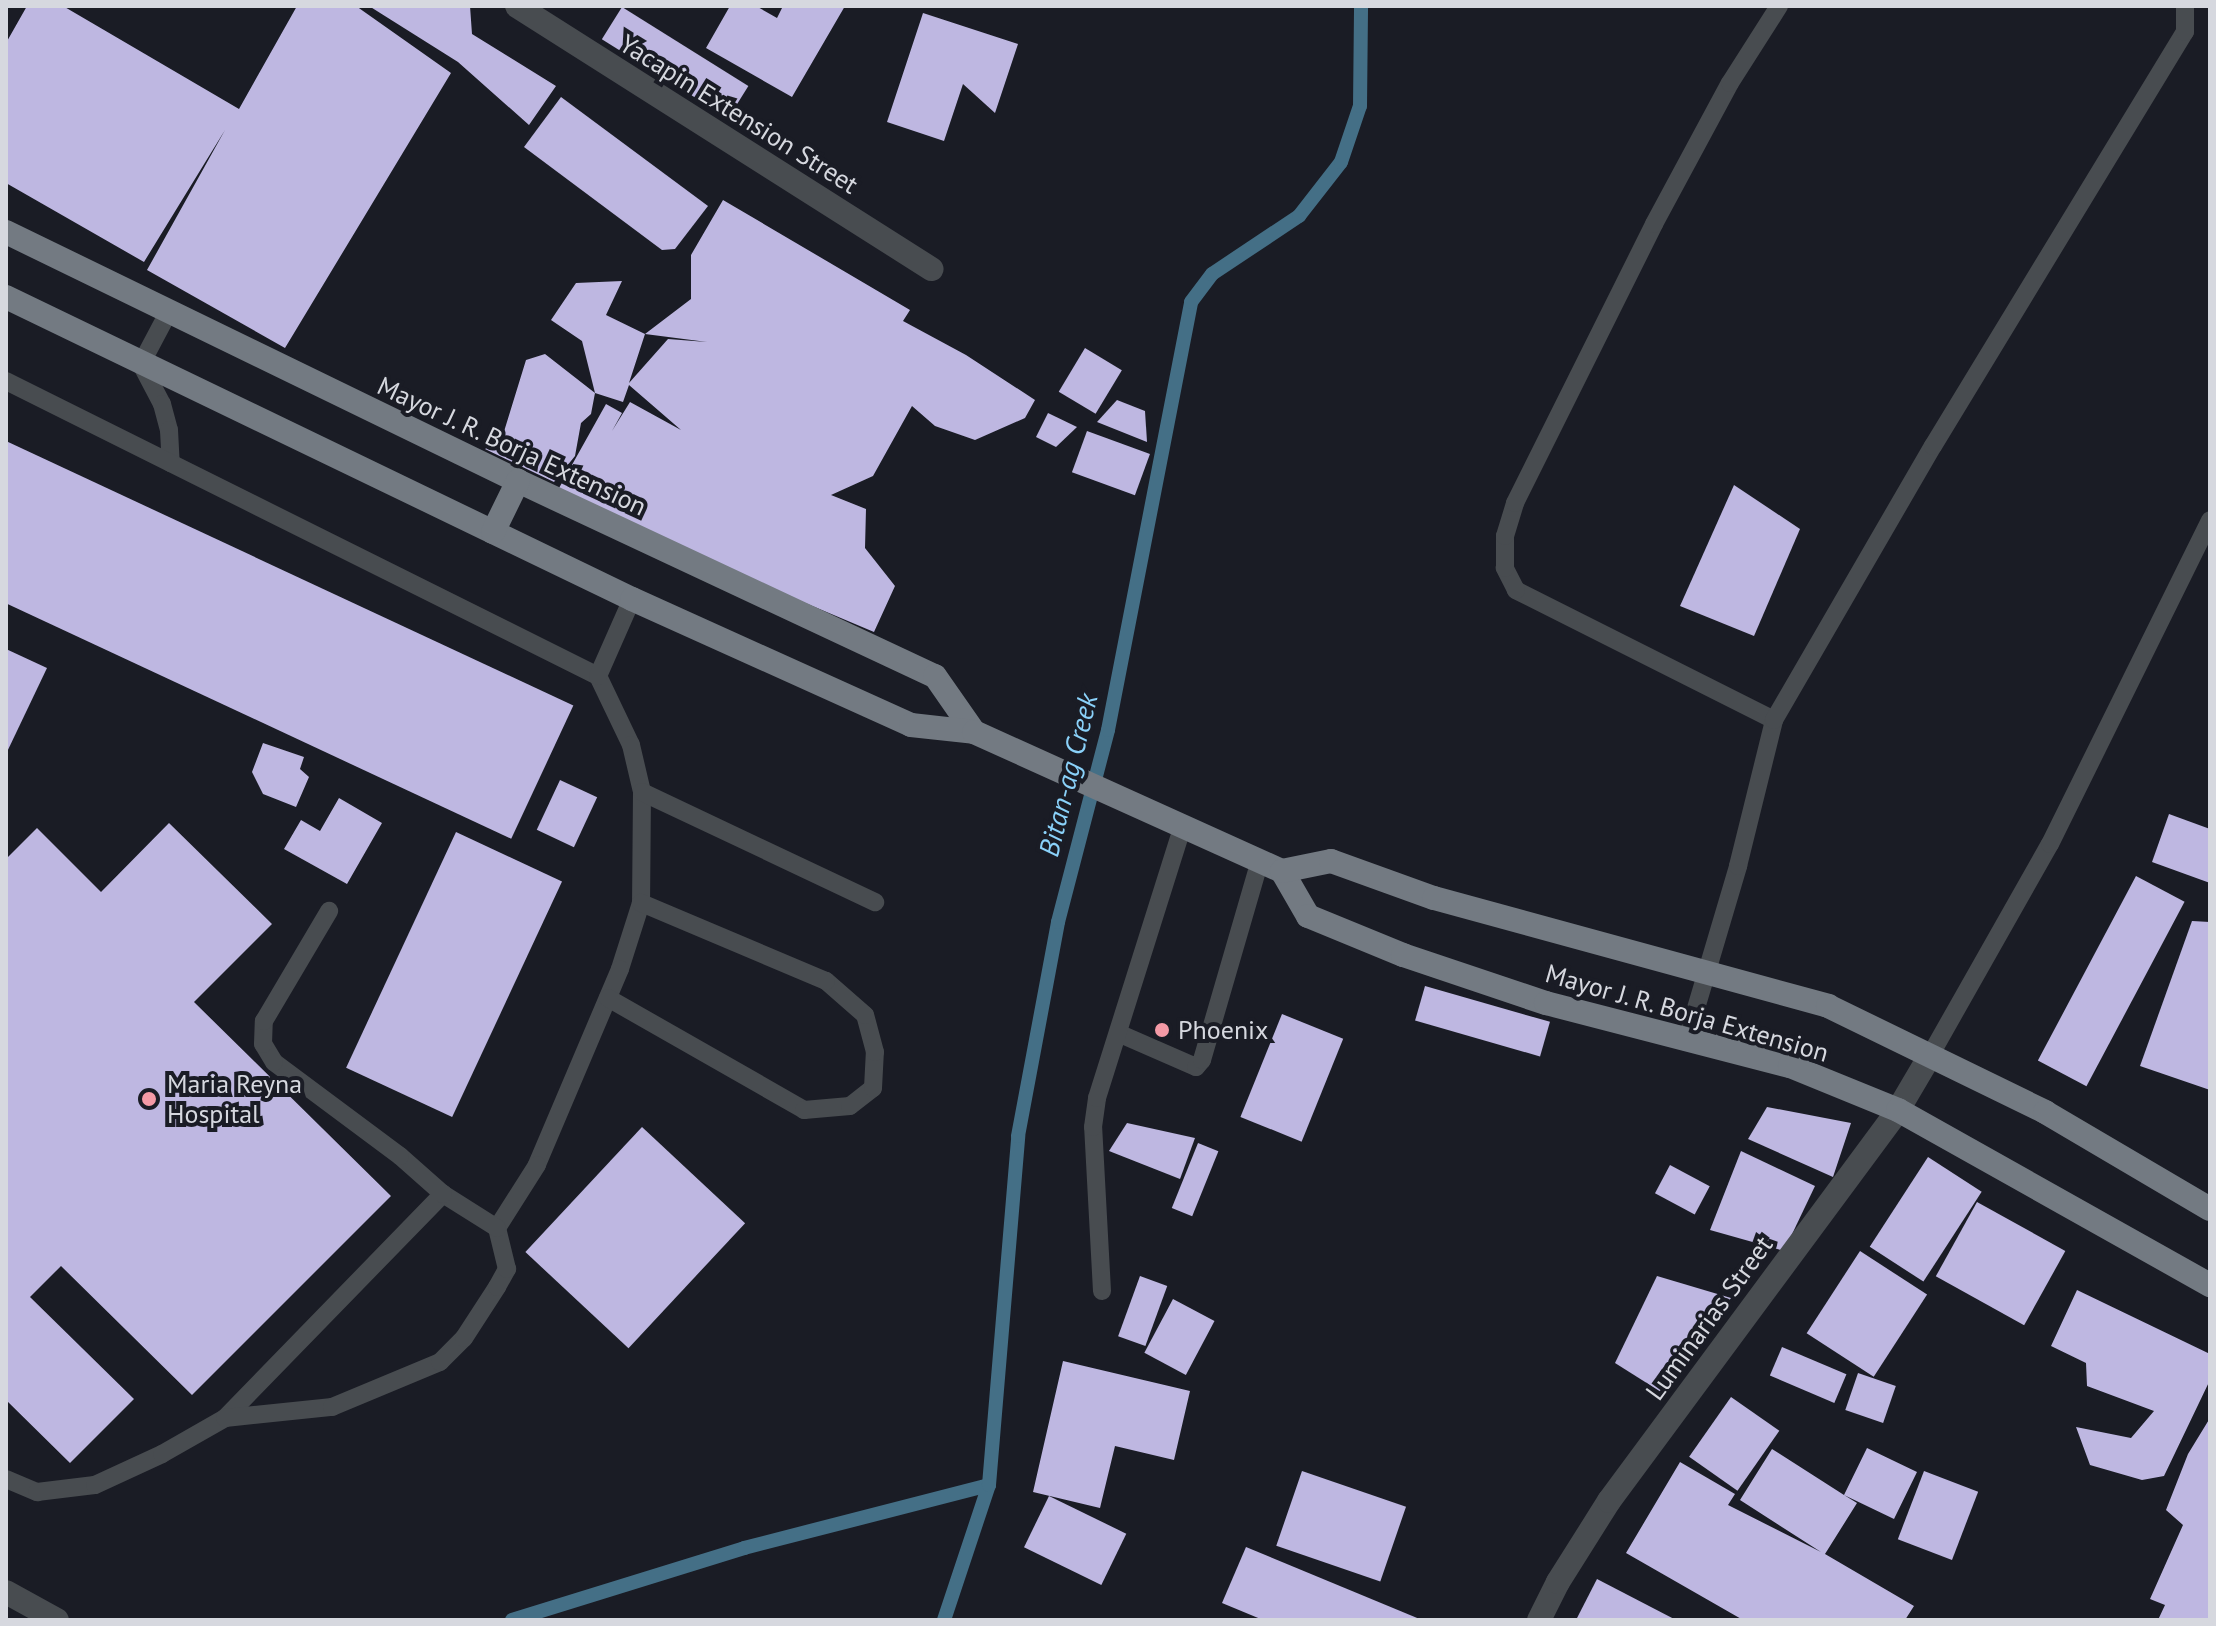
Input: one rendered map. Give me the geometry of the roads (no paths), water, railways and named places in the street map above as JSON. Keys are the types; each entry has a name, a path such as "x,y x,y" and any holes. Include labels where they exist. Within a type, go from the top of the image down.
{"main road":[{"name":"Mayor J. R. Borja Extension","path":"6,232 518,481 935,676 974,732"},
{"path":"6,297 632,599 911,725 974,732 1271,866"},
{"path":"493,532 518,481"},
{"name":"Mayor J. R. Borja Extension","path":"1271,866 1331,861 1434,898 1828,1006 2045,1112 2210,1209"},
{"name":"Mayor J. R. Borja Extension","path":"1271,866 1308,916 1403,955 1532,999 1686,1042 1790,1066 1898,1110 2210,1285"}],"street":[{"name":"Yacapin Extension Street","path":"517,6 932,269"},
{"name":"Luminarias Street","path":"1539,1620 1558,1582 1609,1501 1898,1110 1931,1054"},
{"path":"6,1592 57,1620"}],"lane":[{"path":"1774,720 1516,590 1505,568 1505,536 1515,503 1654,224 1730,83 1779,6"},
{"path":"1686,1042 1738,866 1774,720 1933,446 2185,32 2185,6"},
{"path":"168,313 141,364 162,404 169,430 171,463"},
{"path":"6,381 598,676 631,745 642,792 641,903 608,998 537,1165 497,1228"},
{"path":"1931,1054 2050,844 2210,520"},
{"path":"598,676 632,599"},
{"path":"642,792 875,902"},
{"path":"1102,1291 1093,1127 1097,1098 1183,825"},
{"path":"1118,1033 1196,1067 1202,1060 1271,866"},
{"path":"608,998 804,1110 850,1106 873,1088 875,1052 865,1015 826,981 641,903"},
{"path":"225,1418 332,1407 440,1362 464,1338 507,1269 497,1228 443,1194 400,1156 274,1062 263,1044 264,1021 329,911"},
{"path":"6,1479 37,1492 95,1485 162,1454 225,1418 443,1194"}],"waterway":[{"name":"Bitan-ag Creek","path":"944,1620 989,1485 1018,1136 1058,922 1108,730 1191,302 1212,274 1299,216 1341,162 1360,106 1361,6"},
{"path":"512,1620 744,1548 989,1485"}],"place":[{"name":"Phoenix","path":"1162,1030"},
{"name":"Maria Reyna Hospital","path":"149,1099"}]}
